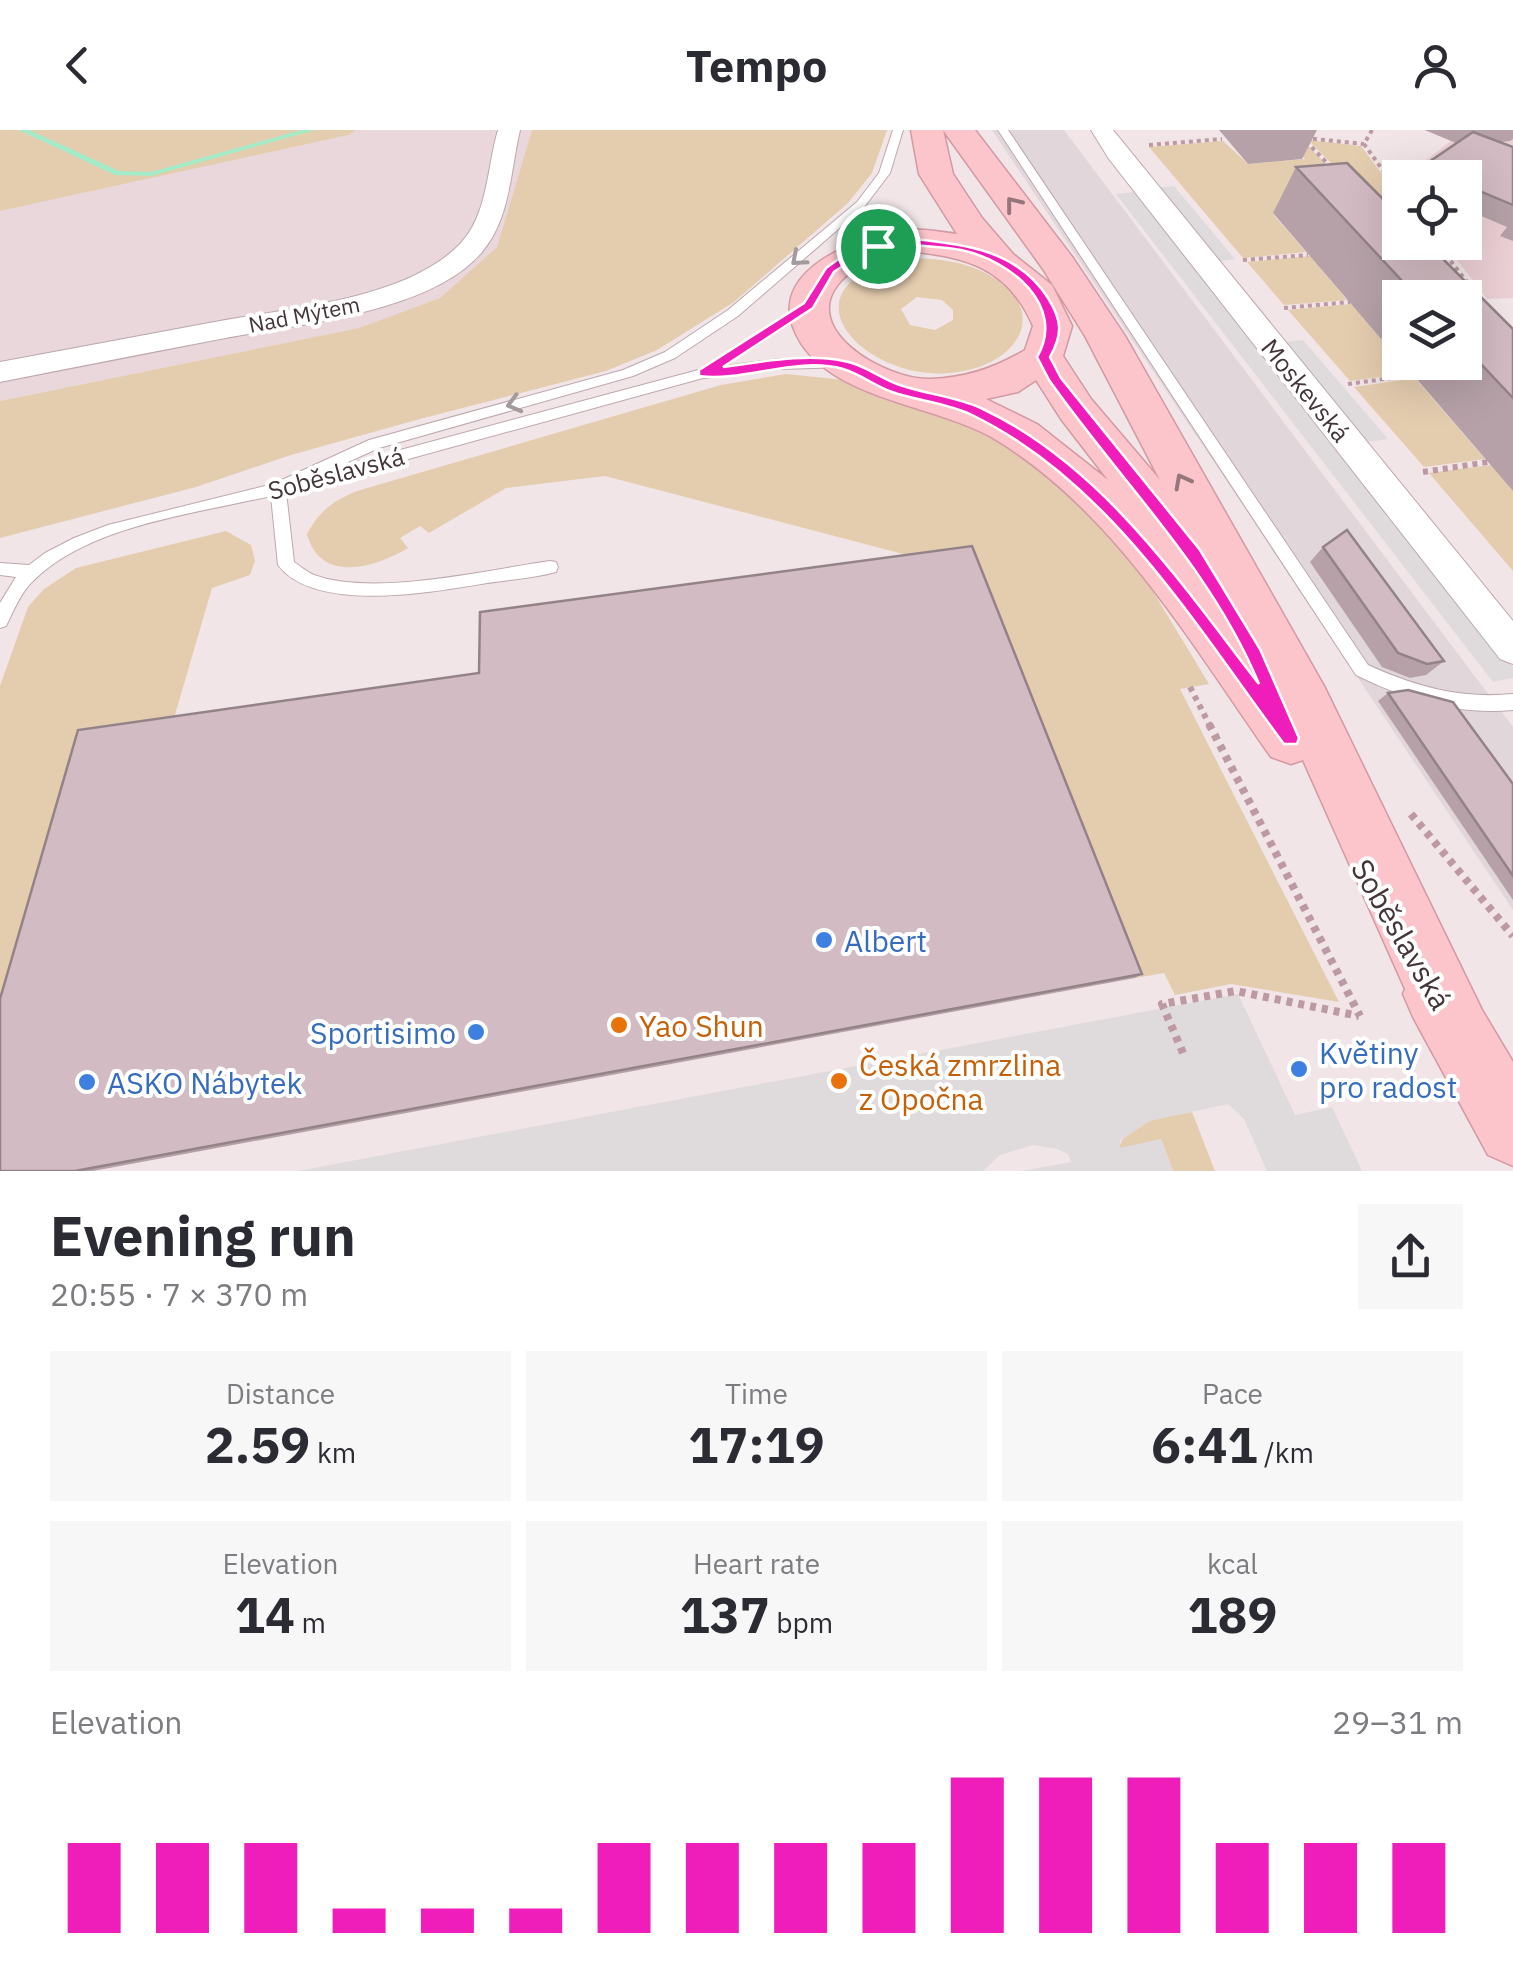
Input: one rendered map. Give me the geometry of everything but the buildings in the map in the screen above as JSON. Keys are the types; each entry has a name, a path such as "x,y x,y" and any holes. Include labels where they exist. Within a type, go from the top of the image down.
{"main road":[{"path":"927,130 936,174 998,259"},
{"path":"960,130 1060,266 1105,336 1305,703 1454,1025"},
{"path":"895,243 926,212 936,174"},
{"name":"Soběslavská","path":"928,394 1002,384 1033,368 1043,357 1055,329 1048,304 1018,270 964,247 895,243 851,256 830,270 809,306 815,333 843,364 894,388 928,394 972,410 1021,435 1094,496 1146,548 1290,738"},
{"name":"Soběslavská","path":"1043,357 1076,409 1194,554 1254,654 1290,738 1513,1130"}],"street":[{"name":"Nad Mýtem","path":"0,372 364,302 420,283 457,262 486,226 509,130"},
{"name":"Moskevská","path":"1102,130 1129,169 1513,648"}],"lane":[{"path":"550,567 379,590 320,584 301,578 286,564 278,488 374,444 628,373 670,355 733,313 860,204 884,173 898,130"},
{"path":"1003,130 1362,670 1434,698 1479,707 1513,702"},
{"name":"Soběslavská","path":"703,373 809,306"},
{"name":"Soběslavská","path":"0,622 18,586 31,572 65,550 101,535 703,373 790,363 843,364"},
{"path":"0,570 31,572"}],"path":[{"path":"1295,130 1345,176"},
{"path":"1364,144 1372,130"},
{"path":"1162,144 1222,138"},
{"path":"1288,139 1364,144 1382,169"},
{"path":"1372,194 1382,200"},
{"path":"1242,260 1308,254"},
{"path":"1450,260 1466,280"},
{"path":"1282,308 1350,302"},
{"path":"1348,384 1382,380"},
{"path":"1422,472 1488,462"},
{"path":"1182,1053 1162,1004 1236,992 1360,1016 1190,687"},
{"path":"1408,810 1513,936"}],"shaded area":[{"path":"0,130 356,130 349,135 0,211"},
{"path":"356,130 532,130 497,247 440,298 359,328 0,401 0,211 349,135"},
{"path":"532,130 887,130 872,173 848,203 734,302 657,350 606,371 420,419 291,455 196,487 0,538 0,401 359,328 440,298 497,247"},
{"path":"992,130 1064,130 1513,727 1513,910"},
{"path":"1424,130 1513,130 1513,298 1487,299 1482,292 1482,280 1472,280 1457,260 1482,260 1482,160 1426,160 1451,141"},
{"path":"1308,140 1361,146 1382,174 1382,198 1333,165"},
{"path":"1223,141 1248,164 1305,159 1290,142 1304,141 1329,168 1382,203 1382,227 1273,214 1306,252 1243,258 1149,147"},
{"path":"1174,186 1235,259 1216,262 1157,188"},
{"path":"1134,192 1513,667 1513,678 1493,682 1116,194"},
{"path":"1310,256 1347,300 1284,305 1247,262"},
{"path":"913,258 975,268 1009,290 1018,302 1022,327 1008,350 979,367 941,373 904,368 873,354 850,335 839,313 844,290 867,271","holes":["917,297 942,300 953,310 953,320 935,330 910,325 901,309"]},
{"path":"1351,304 1382,340 1382,377 1350,381 1288,310"},
{"path":"1303,340 1388,439 1368,442 1284,342"},
{"path":"786,374 845,380 1002,438 1099,518 1143,575 1209,684 1180,689 1339,1002 1231,984 1175,995 1164,973 1135,978 969,555 926,560 605,476 506,488 429,533 420,526 400,538 408,548 365,566 336,566 324,560 307,534 328,507 357,491 721,385"},
{"path":"1417,380 1485,459 1424,467 1354,387"},
{"path":"1491,465 1513,491 1513,571 1429,473"},
{"path":"226,531 251,545 255,561 250,575 212,588 172,725 0,1052 0,686 28,607 44,589 76,568"},
{"path":"1238,994 1295,1115 1332,1107 1362,1171 1267,1171 1244,1119 1228,1104 1150,1121 1120,1141 1120,1148 1161,1139 1173,1171 1022,1171 1071,1162 1068,1154 1057,1149 1033,1145 1000,1155 983,1171 298,1171"},
{"path":"1192,1112 1215,1171 1173,1171 1161,1139 1119,1149 1123,1139 1138,1126"}],"waterway":[{"path":"23,130 118,173 151,174 311,130"}],"place":[{"name":"Albert","path":"824,940"},
{"name":"Yao Shun","path":"619,1025"},
{"name":"Sportisimo","path":"476,1032"},
{"name":"Květiny pro radost","path":"1299,1069"},
{"name":"Česká zmrzlina z Opočna","path":"839,1081"},
{"name":"ASKO Nábytek","path":"87,1082"}],"route":[{"path":"931,242 964,247 998,259 1032,283 1054,316 1053,340 1043,357 1056,380 1194,554 1254,654 1290,738 1146,548 1050,456 1021,435 972,410 928,394 894,388 843,364 779,364 703,373 768,336 809,306 830,270 851,256 878,246 931,242"}]}
